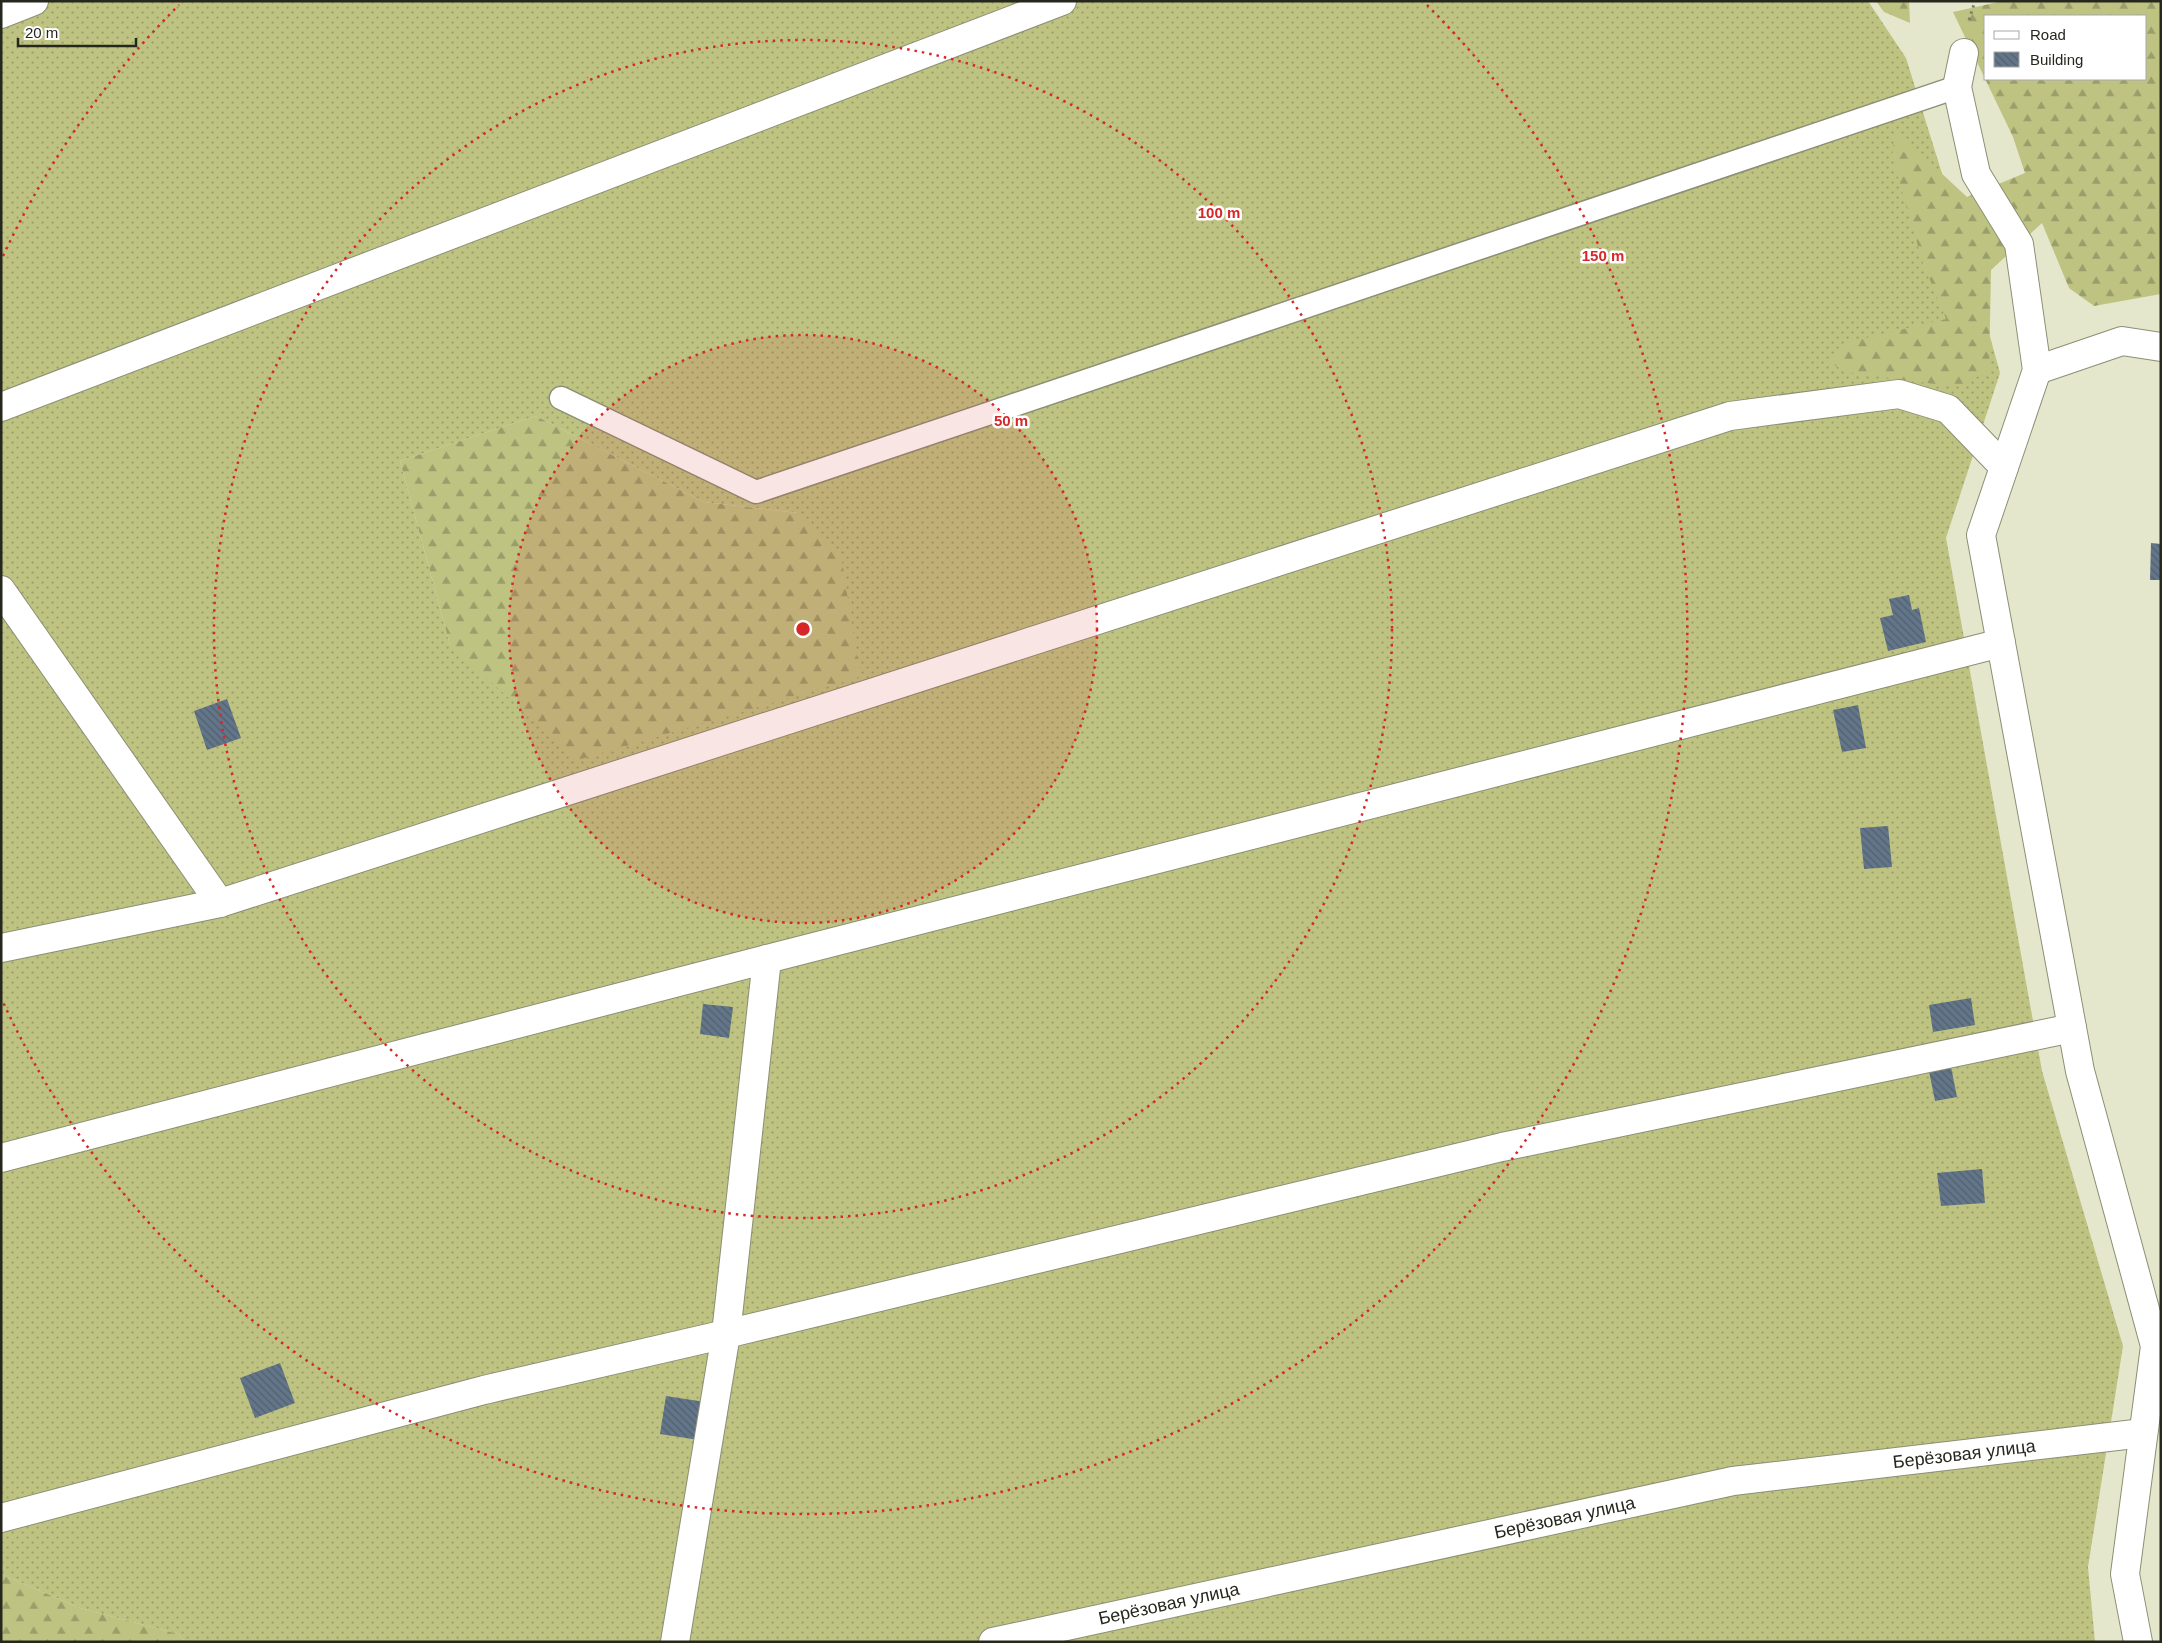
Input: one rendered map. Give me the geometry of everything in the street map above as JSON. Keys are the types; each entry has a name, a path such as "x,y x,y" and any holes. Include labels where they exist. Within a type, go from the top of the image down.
{"street":[{"path":"1,14 34,1"},
{"path":"1,407 1062,1"},
{"path":"1964,53 1957,87 1976,174 2019,244 2037,370 1981,535 2080,1071 2155,1346 2125,1574 2138,1642"},
{"path":"2037,370 2122,341 2161,348"},
{"path":"1,948 220,903 1730,416 1899,394 1948,409 2004,467"},
{"path":"1,590 220,903"},
{"path":"1,1158 2001,643"},
{"path":"675,1642 726,1334 767,960"},
{"path":"1,1518 484,1390 726,1334 1502,1147 2072,1028"},
{"name":"Берёзовая улица","path":"993,1642 1733,1481 2143,1433"}],"lane":[{"path":"561,398 756,492 1957,87"}],"path":[{"path":"1967,26 1975,1"}],"green space":[{"path":"1,1 1868,1 1906,58 1969,260 2000,373 1946,538 2042,1071 2123,1346 2088,1567 2095,1642 186,1642 178,1634 80,1608 1,1574","holes":["536,416 704,502 798,513 450,645 400,461"]},
{"path":"1876,1 1909,1 1910,23 1884,12"},
{"path":"2003,1 2161,1 2161,294 2094,306 2069,288 2042,223 1991,270 1989,371 1956,387 1847,372 1827,361 1849,342 1946,319 1923,263 1892,157 1895,130 1967,197 2025,173 2013,137 1986,80 2147,80 2147,15 1984,15 1984,77 1953,12"},
{"path":"536,416 704,502 798,513 841,554 860,677 578,760 450,645 400,461"},
{"path":"1,1574 80,1608 178,1634 186,1642 1,1642"}],"building":[{"path":"2151,543 2161,544 2161,580 2150,580"},
{"path":"1909,595 1912,610 1919,608 1926,642 1888,651 1880,618 1893,615 1889,599"},
{"path":"227,699 241,738 207,750 194,711"},
{"path":"1858,705 1866,748 1842,752 1833,710"},
{"path":"1888,826 1892,867 1864,869 1860,828"},
{"path":"1971,998 1975,1025 1933,1032 1929,1005"},
{"path":"703,1004 733,1007 729,1038 700,1034"},
{"path":"1950,1062 1957,1097 1935,1101 1928,1066"},
{"path":"1982,1169 1985,1203 1941,1206 1937,1173"},
{"path":"280,1363 295,1403 255,1418 240,1378"},
{"path":"666,1396 705,1402 699,1440 660,1434"}]}
